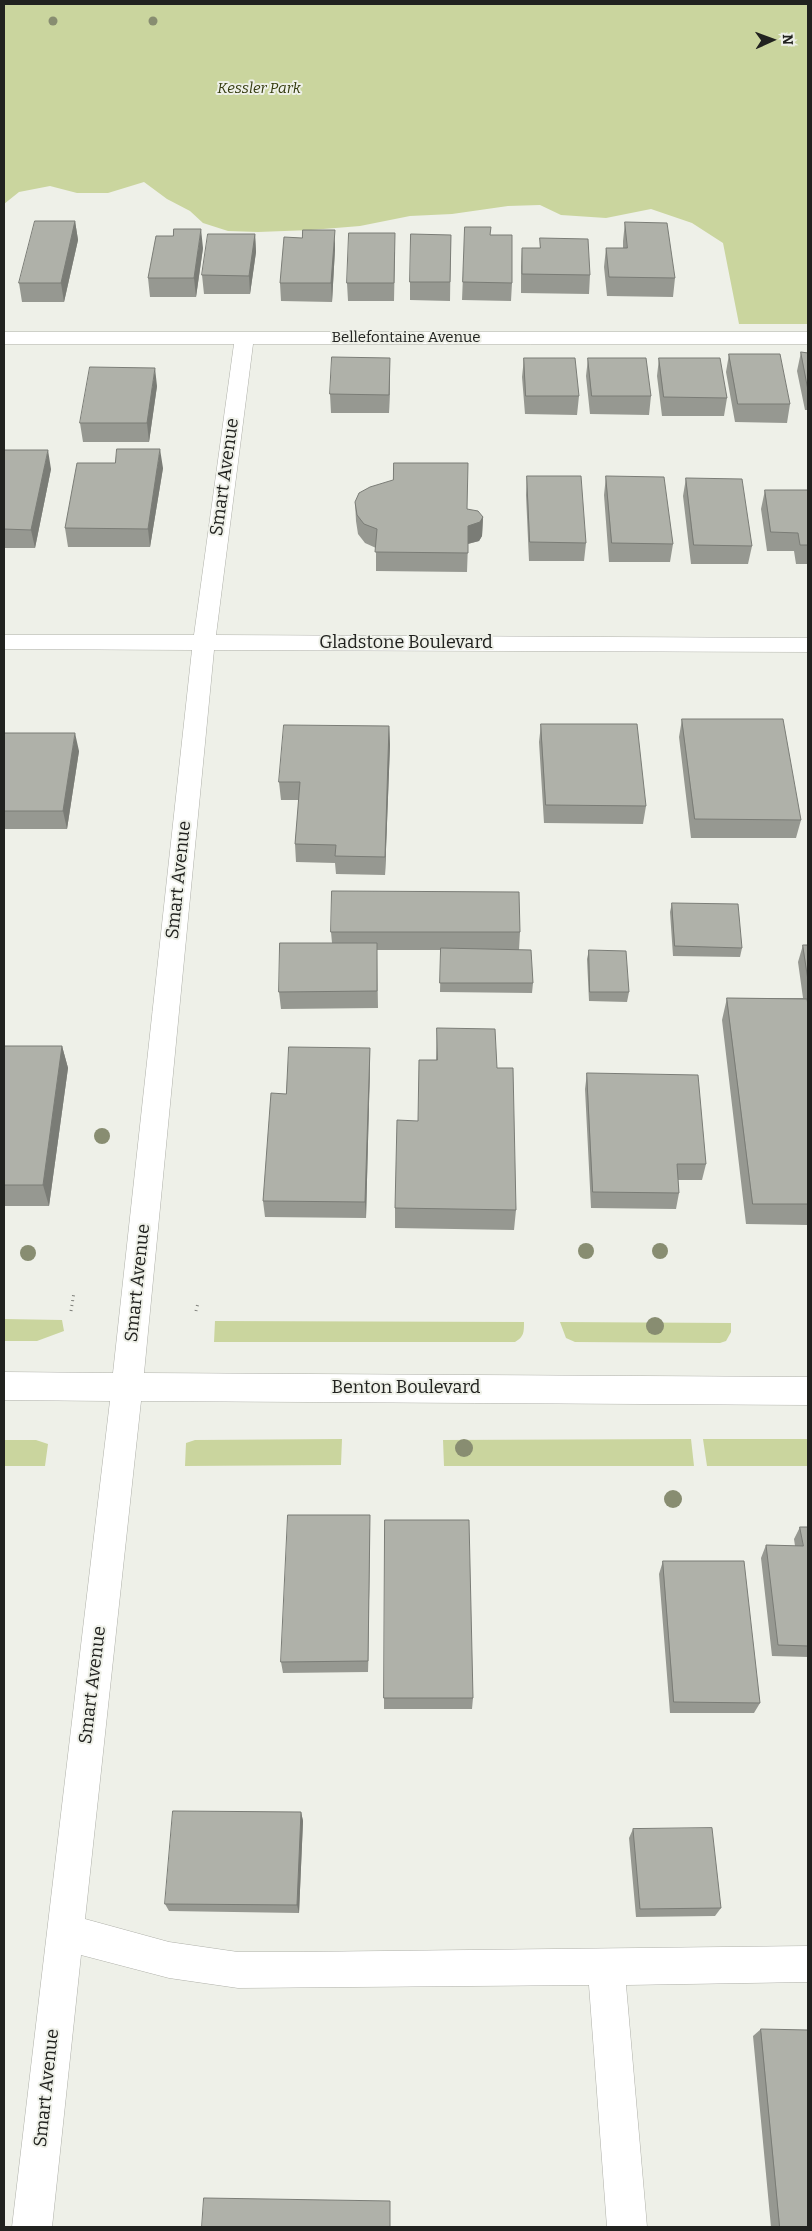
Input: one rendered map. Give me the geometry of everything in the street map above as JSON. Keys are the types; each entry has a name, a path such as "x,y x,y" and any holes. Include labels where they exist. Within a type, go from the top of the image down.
{"street":[{"name":"Bellefontaine Avenue","path":"4,338 808,338"},
{"name":"Smart Avenue","path":"32,2227 127,1386 204,642 244,338"},
{"name":"Gladstone Boulevard","path":"4,642 808,645"},
{"name":"Benton Boulevard","path":"4,1386 808,1391"},
{"path":"64,1932 169,1960 238,1970 808,1964"},
{"path":"606,1967 627,2227"}],"path":[{"path":"71,1311 74,1292"},
{"path":"196,1311 198,1303"}],"green space":[{"name":"Kessler Park","path":"4,4 808,4 808,324 739,324 723,243 692,223 651,209 606,218 561,215 540,205 508,206 452,214 410,216 360,226 258,232 228,231 203,223 190,211 167,199 144,182 108,193 77,193 50,186 19,192 4,204"},
{"path":"4,1319 62,1320 64,1331 37,1341 4,1341"},
{"path":"215,1321 524,1322 524,1331 522,1336 515,1342 214,1342"},
{"path":"560,1322 731,1323 731,1332 726,1341 720,1343 575,1342 566,1338"},
{"path":"342,1439 341,1465 185,1466 186,1443 195,1440"},
{"path":"691,1439 694,1466 444,1466 443,1440"},
{"path":"703,1439 808,1439 808,1466 707,1466"},
{"path":"4,1440 36,1440 48,1444 45,1466 4,1466"}],"building":[{"path":"35,221 75,221 61,283 19,283"},
{"path":"625,222 667,223 675,278 609,277 606,248 627,248"},
{"path":"465,227 491,227 490,235 512,235 512,283 463,282"},
{"path":"174,229 201,229 194,278 148,278 156,236 173,236"},
{"path":"303,230 335,230 331,283 280,283 284,237 302,238"},
{"path":"349,233 395,233 394,283 347,283"},
{"path":"208,234 255,234 249,276 202,275"},
{"path":"411,234 451,235 450,282 410,282"},
{"path":"540,238 588,239 590,275 522,274 522,248 540,248"},
{"path":"801,352 808,353 808,390"},
{"path":"729,354 780,354 790,404 738,404"},
{"path":"332,357 390,358 389,395 330,394"},
{"path":"524,358 575,358 579,396 526,396"},
{"path":"588,358 646,358 651,396 592,396"},
{"path":"659,358 720,358 727,398 664,397"},
{"path":"90,367 155,368 147,423 80,423"},
{"path":"117,449 160,449 148,529 65,528 77,463 115,463"},
{"path":"4,450 48,450 31,530 4,529"},
{"path":"394,463 468,463 467,509 478,511 483,517 480,522 468,526 468,553 375,552 377,529 364,524 357,515 355,502 359,493 370,487 393,480"},
{"path":"527,476 581,476 586,543 530,542"},
{"path":"606,476 664,477 673,544 612,543"},
{"path":"686,478 742,479 752,546 694,545"},
{"path":"765,490 808,490 808,545 800,545 798,533 771,532"},
{"path":"682,719 783,719 801,820 695,819"},
{"path":"541,724 637,724 646,806 546,805"},
{"path":"284,725 389,726 385,857 335,856 336,845 295,844 300,782 279,782"},
{"path":"4,733 75,733 63,811 4,811"},
{"path":"332,891 519,892 520,932 331,932"},
{"path":"672,903 738,904 742,948 675,946"},
{"path":"280,943 377,943 377,991 279,992"},
{"path":"803,945 808,945 808,980"},
{"path":"441,948 531,950 533,983 440,983"},
{"path":"589,950 626,951 629,992 590,992"},
{"path":"727,998 807,999 808,1204 753,1204"},
{"path":"437,1028 495,1029 497,1068 513,1068 516,1210 395,1208 397,1120 418,1121 419,1060 437,1060"},
{"path":"4,1046 62,1046 43,1185 4,1185"},
{"path":"289,1047 370,1048 365,1202 263,1201 271,1093 286,1094"},
{"path":"587,1073 698,1075 706,1164 677,1164 679,1193 593,1192"},
{"path":"288,1515 370,1515 368,1661 281,1662"},
{"path":"385,1520 469,1520 473,1698 384,1698"},
{"path":"800,1527 808,1527 808,1646 778,1645 766,1545 803,1546"},
{"path":"663,1561 744,1561 760,1703 674,1702"},
{"path":"173,1811 301,1812 297,1905 165,1904"},
{"path":"712,1828 721,1908 640,1909 633,1829"},
{"path":"761,2029 808,2030 808,2227 780,2227"},
{"path":"204,2198 390,2201 390,2227 202,2227"}]}
